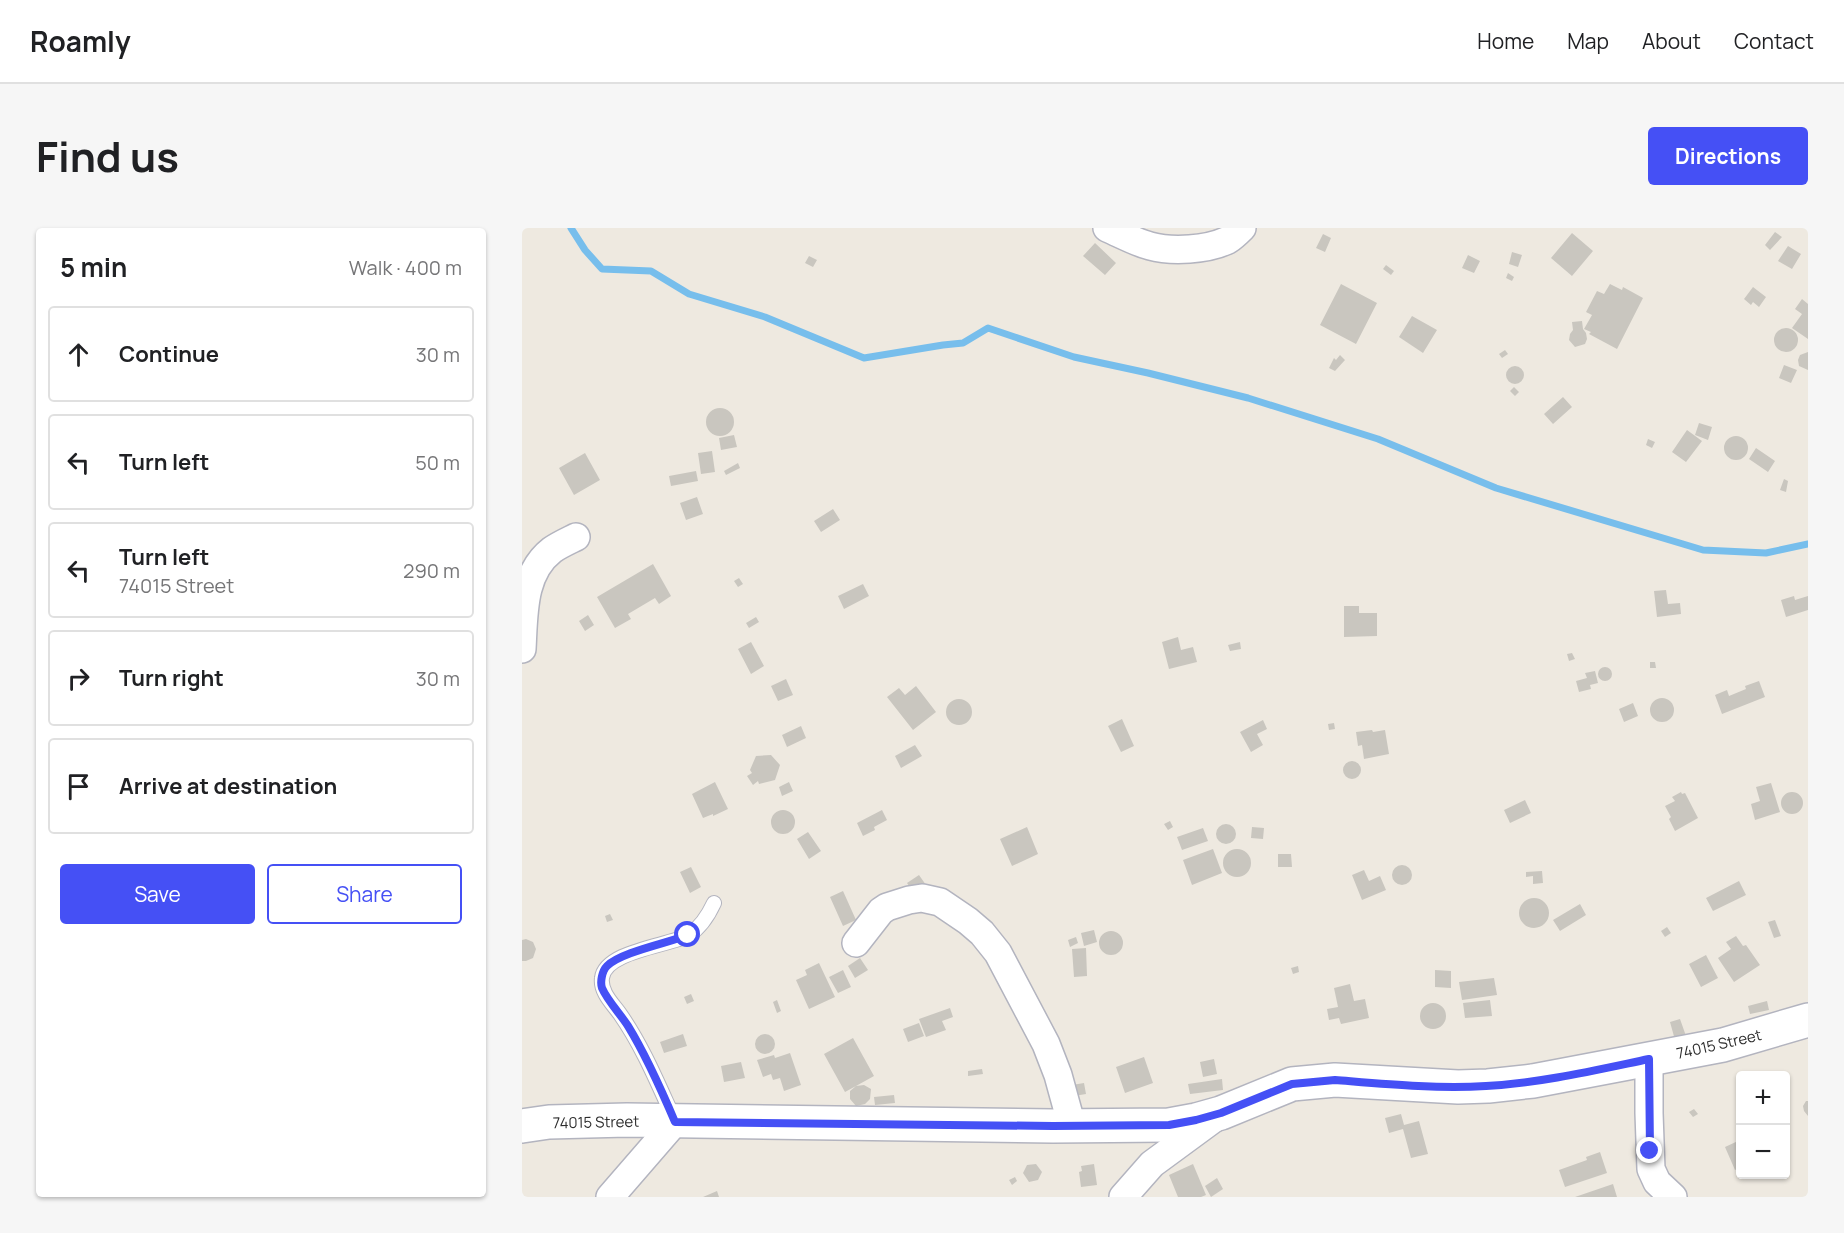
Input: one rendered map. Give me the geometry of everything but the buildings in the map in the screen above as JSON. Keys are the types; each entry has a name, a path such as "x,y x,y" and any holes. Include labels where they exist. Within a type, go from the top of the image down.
{"street":[{"path":"1107,228 1149,246 1167,249 1214,245 1229,239 1242,228"},
{"path":"522,649 529,581 537,565 552,550 576,537"},
{"path":"856,943 881,911 909,900 922,898 940,902 968,921 982,933 998,953 1046,1044 1058,1075 1072,1126"},
{"name":"74015 Street","path":"522,1126 595,1120 1072,1126 1169,1125 1221,1113 1292,1084 1335,1080 1458,1087 1533,1081 1723,1045 1808,1020"},
{"path":"1649,1059 1651,1169 1657,1182 1673,1197"},
{"path":"1123,1197 1152,1164 1221,1113"},
{"path":"610,1197 675,1122"}],"lane":[{"path":"675,1122 650,1065 602,987 602,977 606,967 619,959 688,935 699,927 714,903"}],"waterway":[{"path":"571,228 585,250 602,269 651,271 689,294 765,317 864,358 963,343 988,328 1074,357 1248,398 1378,439 1496,488 1703,550 1766,553 1808,544"}],"route":[{"path":"688,935 619,959 606,967 602,977 602,987 650,1065 675,1122 1169,1125 1221,1113 1292,1084 1335,1080 1458,1087 1488,1086 1533,1081 1649,1059 1650,1151"}]}
